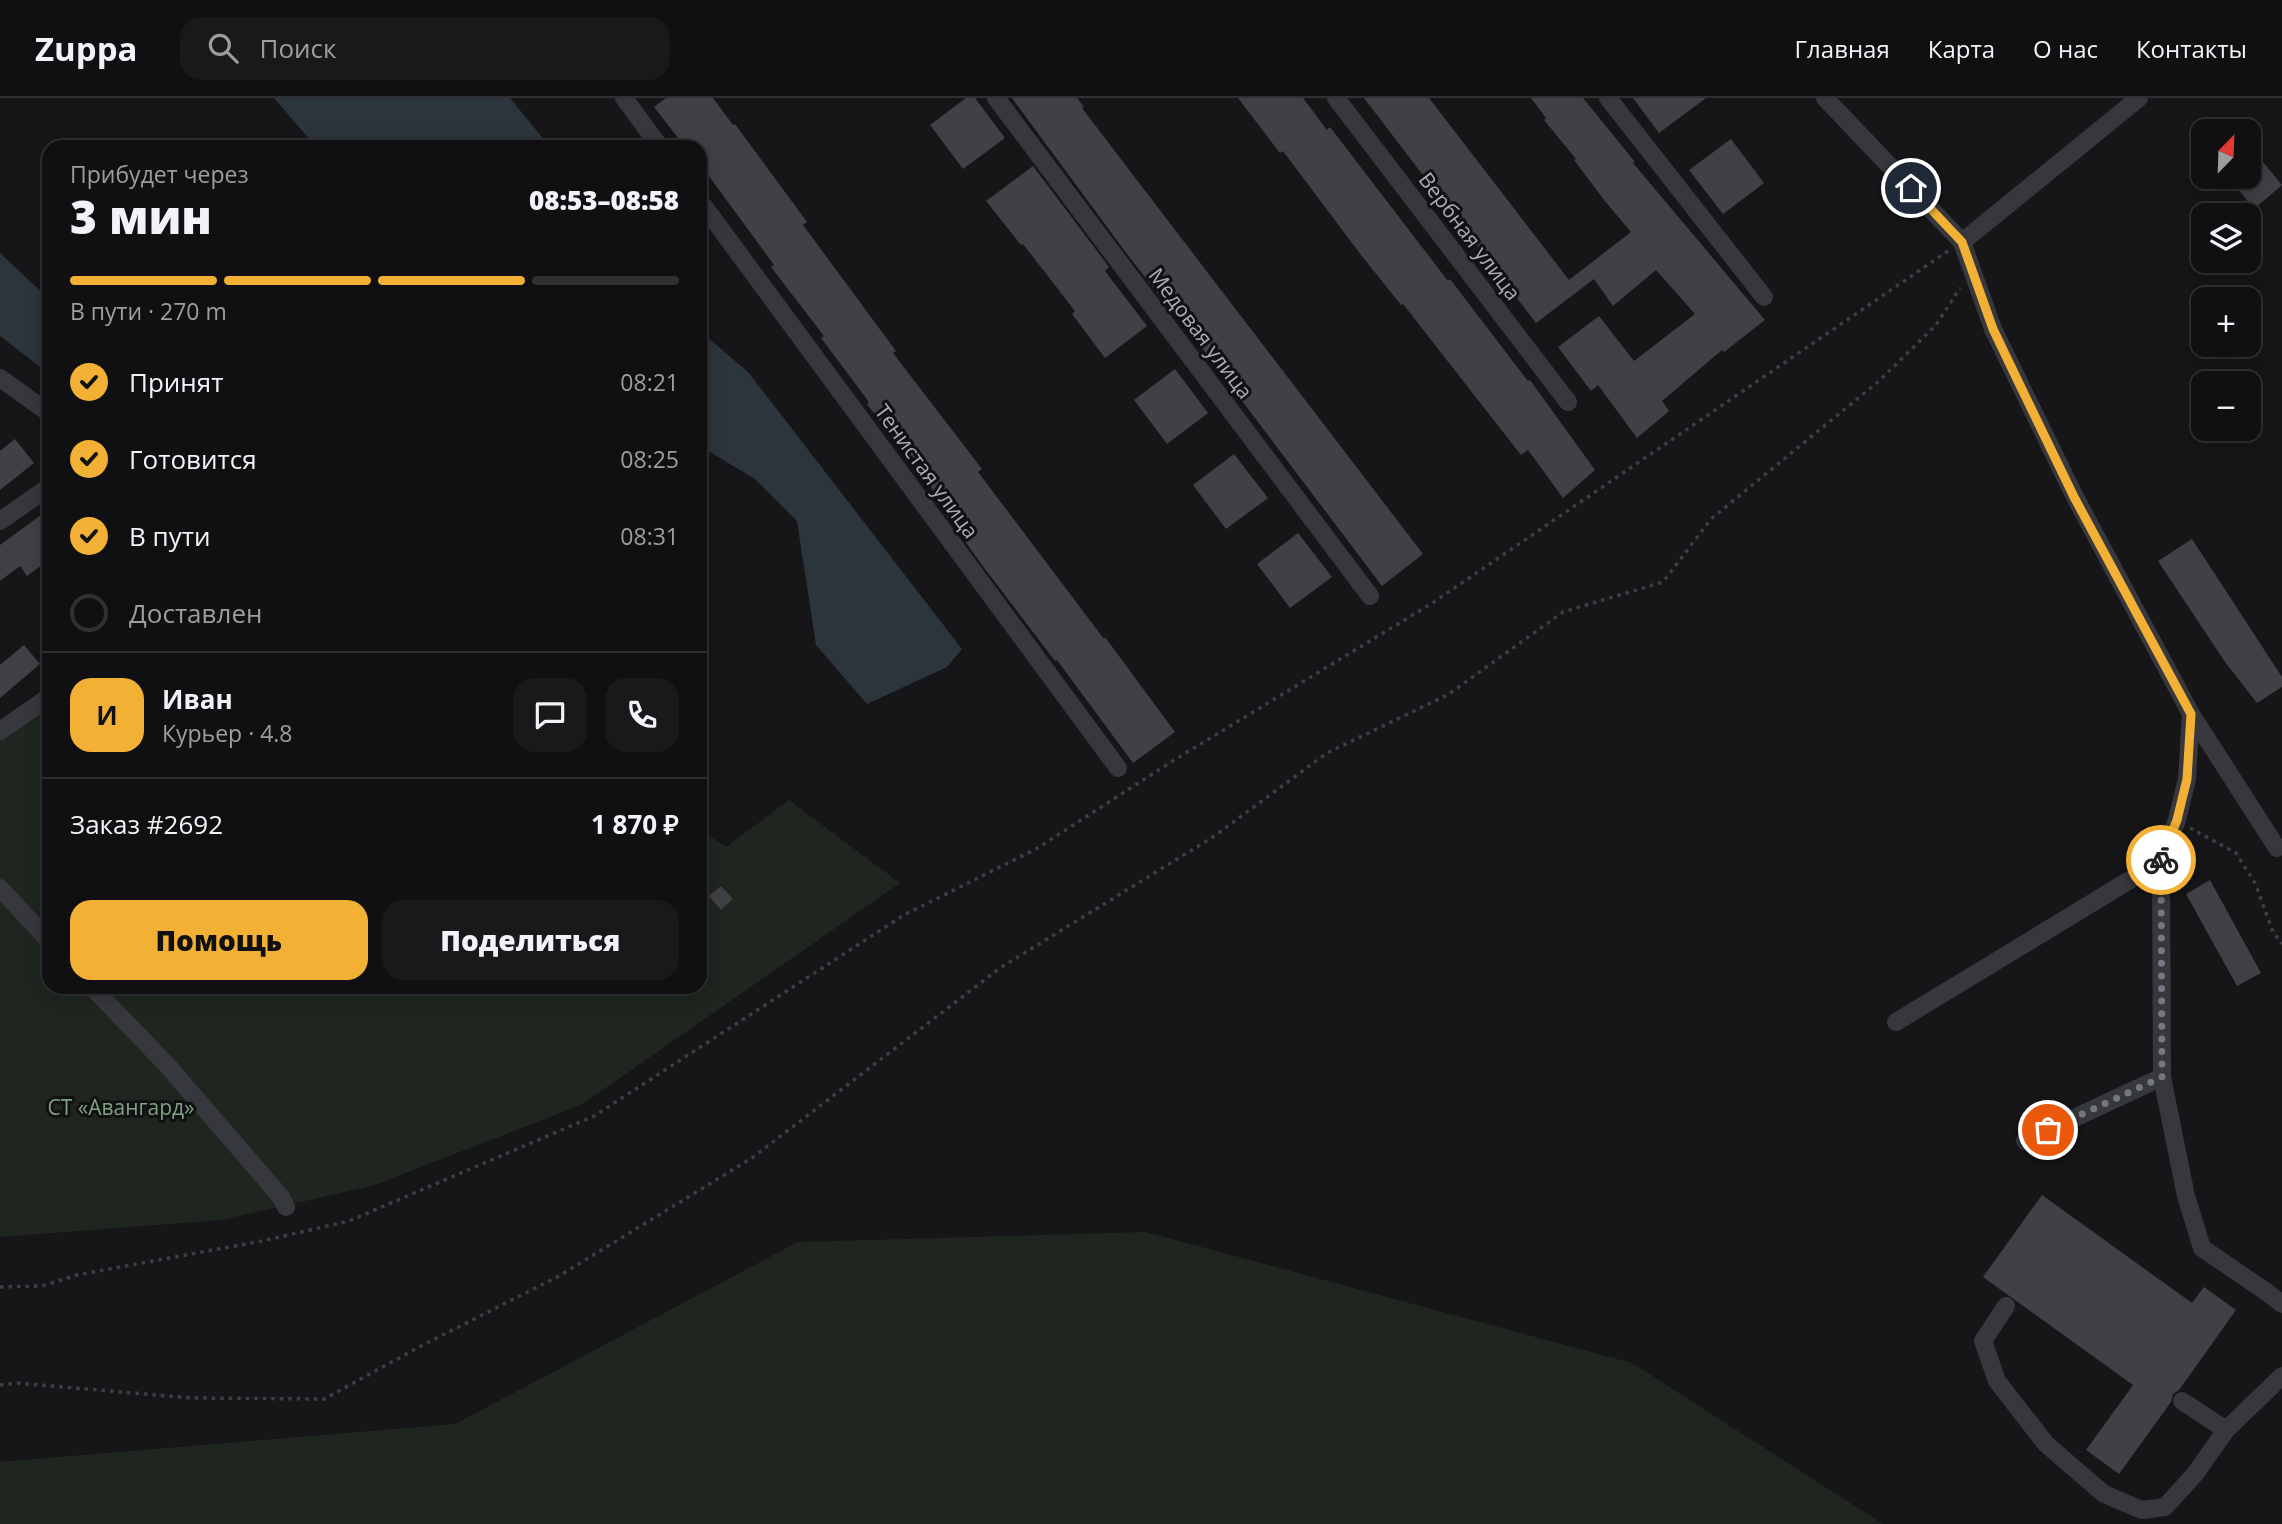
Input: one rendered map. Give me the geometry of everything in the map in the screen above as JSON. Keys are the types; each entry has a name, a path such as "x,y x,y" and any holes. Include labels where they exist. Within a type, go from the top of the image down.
{"street":[{"path":"624,98 655,140"},
{"name":"Медовая улица","path":"996,98 1370,596"},
{"name":"Вербная улица","path":"1336,98 1568,402"},
{"path":"1608,98 1764,296"},
{"path":"1825,98 1962,242 1999,341 2074,497 2191,714 2277,848"},
{"path":"1962,242 2139,98"},
{"name":"Тенистая улица","path":"707,210 1118,768"},
{"path":"0,378 42,407"},
{"path":"0,521 42,491"},
{"path":"0,731 42,702"},
{"path":"2191,714 2187,779 2177,820 2161,861 2162,1077 2186,1196 2202,1248 2282,1304"},
{"path":"1896,1022 2161,861"},
{"path":"0,888 42,933"},
{"path":"99,994 167,1065 281,1197 286,1207"},
{"path":"2025,1141 2162,1077"},
{"path":"2006,1306 1983,1341 1997,1381 2046,1444 2104,1494 2142,1510 2165,1507 2195,1474 2226,1430 2282,1376"},
{"path":"2182,1401 2226,1430"}],"path":[{"path":"0,1287 42,1286 77,1275 262,1241 349,1221 594,1116 904,915 1036,849 1171,762 1434,602 1962,242"},
{"path":"0,1385 17,1382 191,1398 324,1399 559,1276 752,1158 1000,968 1213,837 1327,753 1449,694 1563,612 1663,582 1712,519 1879,381 1936,325 1962,285"},
{"path":"2177,820 2236,853 2255,883 2273,932 2282,944"}],"green space":[{"name":"СТ «Авангард»","path":"42,712 42,994 707,994 707,834 726,847 789,800 900,883 581,1105 372,1186 221,1220 0,1237 0,741"},
{"path":"1146,1232 1632,1363 1883,1524 0,1524 0,1462 455,1424 798,1242"}],"shaded area":[{"path":"274,98 510,98 544,140 310,140"},
{"path":"0,253 42,292 42,369 0,336"},
{"path":"707,337 748,372 962,649 947,667 867,704 816,645 797,521 755,479 707,450"}],"building":[{"path":"666,98 713,98 733,125 735,124 807,222 803,225 896,351 893,353 982,469 978,472 1175,732 1133,763 985,569 946,515 950,512 867,404 869,402 821,338 824,336 771,267 774,265 707,174 707,140 680,140 654,107"},
{"path":"966,98 975,98 1005,138 963,169 930,125"},
{"path":"1012,98 1077,98 1423,554 1382,586 1171,307 1169,308 1127,254"},
{"path":"1238,98 1303,98 1327,130 1330,127 1448,281 1450,279 1528,381 1530,380 1595,470 1563,498 1528,450 1521,455 1403,304 1401,305 1361,255 1283,151 1280,153"},
{"path":"1364,98 1429,98 1569,280 1631,232 1544,120 1546,118 1531,98 1583,98 1635,162 1633,163 1765,320 1724,352 1722,350 1662,401 1669,411 1637,438 1598,385 1591,391 1558,347 1599,316 1634,361 1695,314 1656,270 1613,306 1594,279 1536,323"},
{"path":"1633,98 1706,98 1659,133"},
{"path":"1731,139 1764,183 1723,214 1689,170"},
{"path":"2261,160 2282,185 2261,203 2249,203 2238,189 2261,189"},
{"path":"1033,166 1109,267 1105,271 1147,326 1105,358 1072,314 1075,311 986,201"},
{"path":"1175,369 1208,413 1167,444 1134,400"},
{"path":"15,439 34,463 0,490 0,451"},
{"path":"1234,454 1268,498 1226,529 1193,485"},
{"path":"41,515 42,565 27,576 20,566 0,581 0,545"},
{"path":"1298,533 1332,577 1290,608 1257,564"},
{"path":"2192,539 2282,677 2282,687 2257,703 2225,662 2158,561"},
{"path":"24,645 40,664 0,698 0,665"},
{"path":"2210,880 2261,973 2237,986 2186,894"},
{"path":"721,886 733,899 721,910 709,896"},
{"path":"2042,1195 2192,1303 2204,1287 2236,1310 2179,1390 2173,1394 2171,1402 2119,1474 2086,1450 2133,1385 1983,1277"}],"way so far":[{"path":"2048,1130 2162,1077 2161,860"}],"route":[{"path":"1911,188 1962,242 1993,329 2074,497 2191,714 2187,779 2177,820 2161,860"}]}
